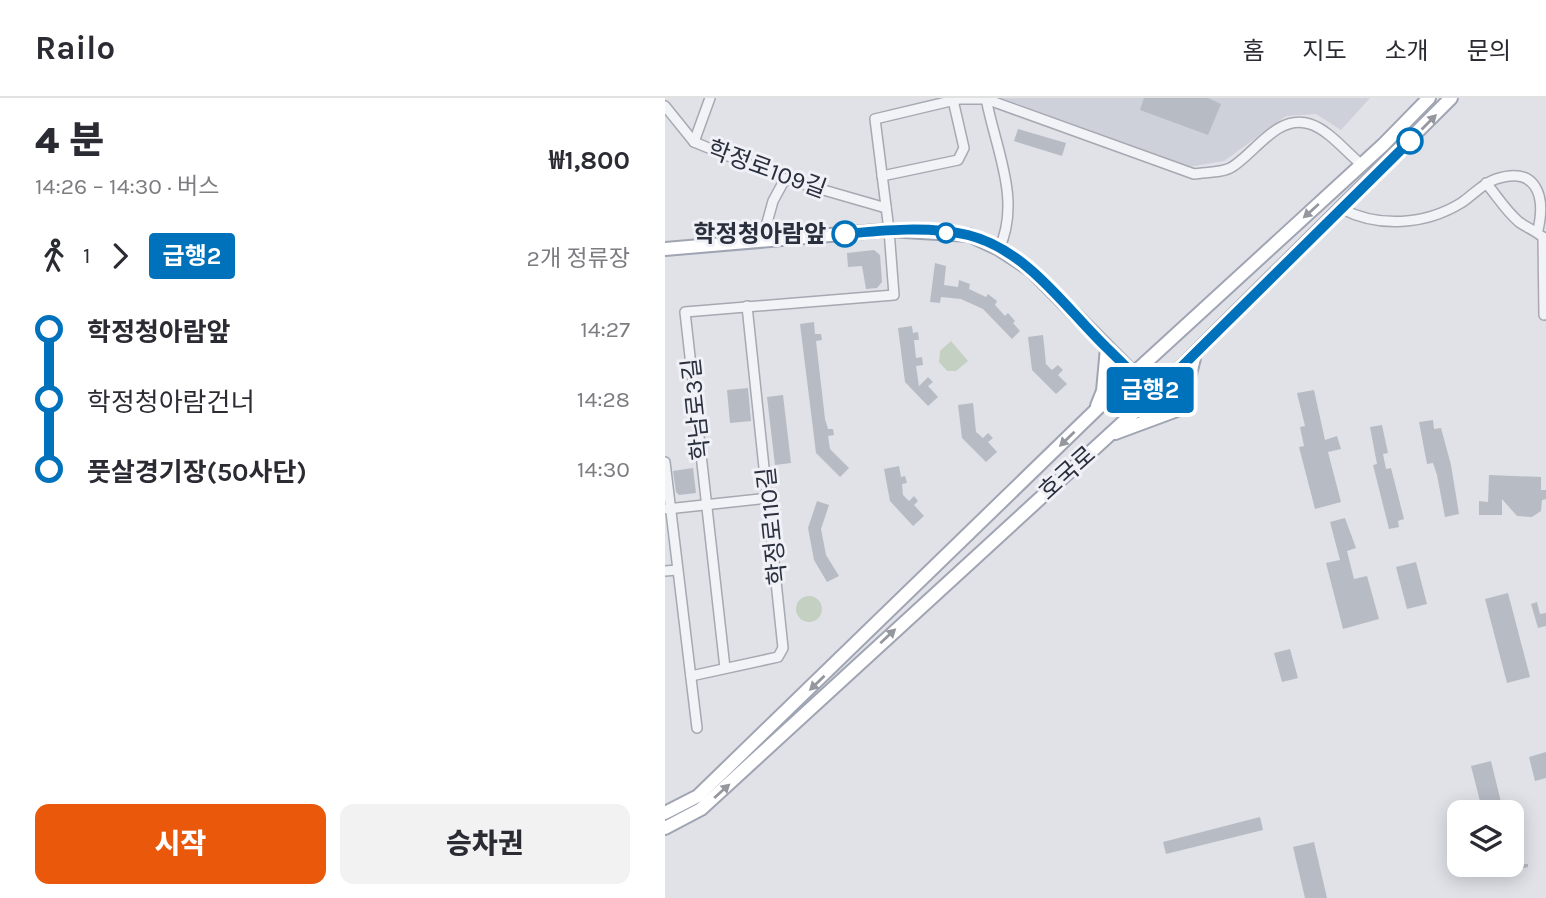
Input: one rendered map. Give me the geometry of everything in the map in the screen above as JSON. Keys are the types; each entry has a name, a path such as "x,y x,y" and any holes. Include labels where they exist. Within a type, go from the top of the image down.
{"main road":[{"name":"호국로","path":"665,813 698,796 707,788 1133,374 1429,98"},
{"name":"호국로","path":"665,828 701,810 1154,394 1451,98"},
{"path":"665,249 890,230 969,235 999,249 1031,270 1154,394"},
{"path":"1087,420 1099,403 1103,391 1107,348"},
{"path":"1108,436 1177,410 1185,394 1195,354"}],"street":[{"name":"학정로109길","path":"710,98 694,142 785,179 886,208"},
{"path":"986,98 1009,191 1008,230 999,249"},
{"path":"747,306 894,295 890,230 875,120 956,99 986,98 1194,174 1230,169 1273,132 1292,123 1307,123 1319,128 1361,164"},
{"path":"882,176 958,160 964,148 956,99"},
{"path":"665,106 694,142"},
{"path":"1342,209 1359,218 1398,222 1443,212 1486,183 1520,176 1532,180 1541,191 1545,205 1542,236 1544,314"},
{"path":"762,241 773,201 785,179"},
{"path":"1486,183 1511,215 1542,236"},
{"name":"학남로3길","path":"725,668 685,312 747,306"},
{"name":"학정로110길","path":"691,676 778,657 783,648 747,306"},
{"path":"665,462 668,509 697,728"},
{"path":"668,509 769,498"},
{"path":"665,571 677,570"}],"shaded area":[{"path":"1001,98 1370,98 1341,130 1316,114 1286,116 1224,161 1188,167"}],"green space":[{"path":"951,341 968,361 956,371 947,371 939,362 940,351"},
{"path":"809,596 818,600 822,609 818,618 809,622 800,618 796,609 800,600"}],"building":[{"path":"1144,98 1208,98 1221,104 1208,135 1140,110"},
{"path":"1018,129 1066,143 1062,156 1014,141"},
{"path":"874,250 880,255 882,282 877,288 866,289 862,266 848,267 847,253"},
{"path":"935,263 946,266 944,285 958,287 959,280 970,284 969,289 986,297 988,294 997,301 995,305 1005,316 1008,313 1015,321 1013,323 1020,331 1012,339 983,309 961,299 941,297 940,303 930,302"},
{"path":"814,322 815,334 821,334 822,340 816,341 825,419 828,429 833,429 834,435 828,436 830,449 849,468 840,477 816,453 800,324"},
{"path":"912,326 913,333 918,332 919,340 914,340 916,358 922,357 923,365 916,366 919,386 928,377 933,382 928,386 938,397 928,406 905,382 898,328"},
{"path":"1043,335 1046,364 1052,370 1058,365 1063,370 1058,375 1067,384 1056,394 1032,370 1028,337"},
{"path":"748,388 751,421 730,423 727,390"},
{"path":"1314,390 1325,440 1337,436 1341,449 1328,452 1341,502 1315,509 1299,447 1304,446 1300,427 1305,426 1297,393"},
{"path":"783,395 791,463 775,465 767,397"},
{"path":"973,403 976,432 983,438 988,433 993,438 988,442 997,452 986,462 962,438 958,405"},
{"path":"1433,420 1434,429 1441,428 1451,465 1459,514 1445,517 1433,463 1427,464 1419,422"},
{"path":"1382,425 1388,453 1383,454 1386,469 1391,468 1404,519 1398,521 1399,527 1389,529 1373,465 1377,464 1370,427"},
{"path":"899,466 901,477 905,476 907,483 902,484 903,495 909,501 914,496 918,501 914,505 924,516 913,526 890,501 884,469"},
{"path":"693,468 696,493 679,495 676,492 673,471"},
{"path":"1489,475 1541,477 1541,490 1546,490 1546,499 1542,500 1541,511 1532,517 1517,516 1502,499 1502,515 1479,515 1479,501 1488,502"},
{"path":"817,501 829,505 821,529 826,555 839,576 827,582 814,560 808,528"},
{"path":"1345,518 1356,548 1347,551 1354,579 1367,576 1379,619 1343,629 1326,563 1340,560 1330,522"},
{"path":"1416,562 1427,604 1407,609 1396,567"},
{"path":"1508,593 1530,677 1507,683 1485,599"},
{"path":"1537,602 1540,614 1546,613 1546,626 1538,628 1531,604"},
{"path":"1290,649 1298,678 1282,682 1274,653"},
{"path":"1546,752 1546,778 1535,781 1529,757"},
{"path":"1491,761 1501,800 1480,800 1471,766"},
{"path":"1260,817 1263,830 1166,854 1163,842"},
{"path":"1314,842 1327,898 1305,898 1293,847"}],"bus line":[{"name":"급행2","path":"845,234 890,230 969,235 999,249 1031,270 1154,394 1410,141"}],"place":[{"name":"학정청아람앞","path":"845,234"}]}
